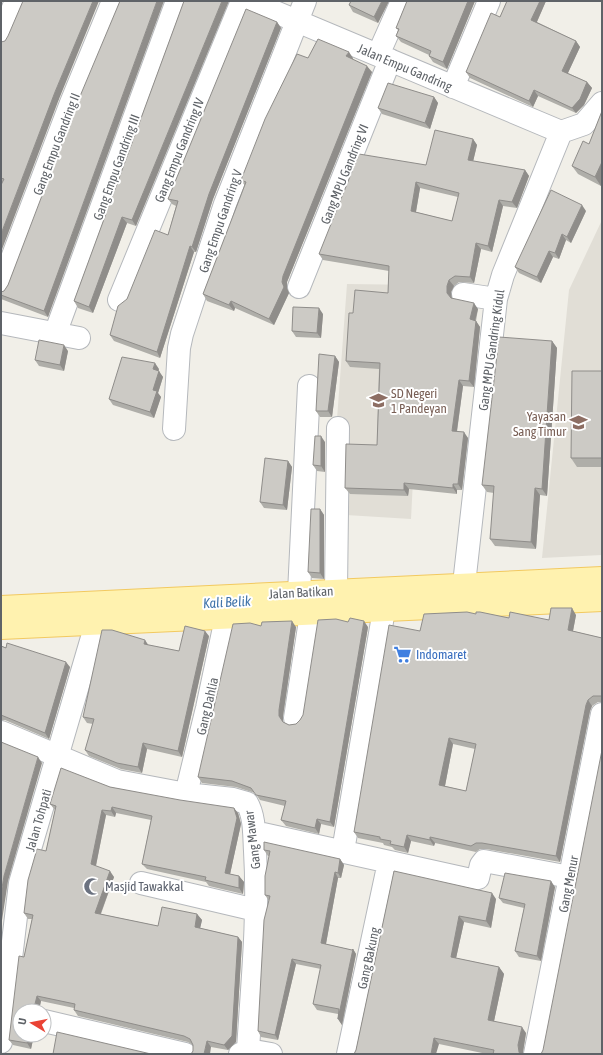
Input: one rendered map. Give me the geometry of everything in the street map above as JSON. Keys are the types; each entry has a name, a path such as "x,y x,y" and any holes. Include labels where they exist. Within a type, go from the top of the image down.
{"main road":[{"name":"Jalan Batikan","path":"1,628 94,613 299,593 602,578"},
{"name":"Jalan Batikan","path":"1,608 226,618 602,600"}],"street":[{"path":"1,36 16,1"},
{"name":"Gang Empu Gandring II","path":"1,287 71,103 113,1"},
{"name":"Gang Empu Gandring III","path":"55,334 177,1"},
{"name":"Gang Empu Gandring IV","path":"118,300 242,1"},
{"name":"Jalan Empu Gandring","path":"249,1 561,132"},
{"name":"Gang Empu Gandring V","path":"174,429 179,348 182,334 225,204 305,1"},
{"name":"Gang MPU Gandring VI","path":"299,287 384,58 402,1"},
{"path":"453,87 488,1"},
{"path":"561,132 584,124 602,103"},
{"name":"Gang MPU Gandring Kidul","path":"462,606 463,584 496,299 503,275 561,132"},
{"path":"463,294 496,299"},
{"path":"1,323 79,338"},
{"path":"299,593 309,386"},
{"path":"336,591 338,428"},
{"path":"343,851 384,610"},
{"name":"Jalan Tohpati","path":"1,1042 9,1013 20,883 57,757 94,613"},
{"path":"295,718 311,614"},
{"name":"Gang Dahlia","path":"186,794 207,708 226,618"},
{"name":"Gang Menur","path":"535,1054 602,714"},
{"name":"Gang Mawar","path":"1,732 41,748 57,757 117,781 186,794 233,799 247,803 251,810 254,832 257,880 256,910 244,1052"},
{"path":"254,832 471,880 478,878 481,864 484,861 570,876"},
{"name":"Gang Bakung","path":"348,1054 389,862"},
{"path":"141,883 256,910"},
{"path":"52,1023 185,1054"},
{"path":"244,1052 271,1054"}],"shaded area":[{"name":"Yayasan Sang Timur","path":"602,220 602,555 542,558 569,290"},
{"name":"SD Negeri 1 Pandeyan","path":"347,284 423,285 411,519 330,514"}],"building":[{"path":"23,1 93,1 55,92 1,234 1,185 4,179 1,178 1,42 5,41 8,36"},
{"path":"120,1 157,1 44,311 1,295 1,292 4,291 8,285 78,101"},
{"path":"184,1 222,1 132,220 122,217 89,307 74,301"},
{"path":"351,1 382,1 374,17 349,5"},
{"path":"407,1 468,1 443,62 429,56 431,51 396,36 399,29 396,28"},
{"path":"507,1 540,1 531,20 576,41 562,71 587,82 580,99 572,108 534,90 529,101 466,72 491,13 500,17"},
{"path":"246,9 277,22 209,194 192,247 190,246 157,352 110,335 118,306 127,299 155,230 168,235 178,201 168,199"},
{"path":"318,39 349,52 346,56 367,66 283,276 282,282 284,287 269,319 231,301 229,305 203,294 246,182 241,180 265,119 297,54 308,58"},
{"path":"388,83 434,97 425,123 378,108"},
{"path":"602,111 602,162 595,177 572,166 583,141 589,144"},
{"path":"435,130 473,139 468,160 525,170 512,202 499,200 488,246 476,243 470,277 455,276 449,280 447,286 447,293 451,298 474,303 470,319 476,321 469,381 459,380 452,431 464,432 458,484 453,484 453,488 404,483 404,490 345,488 346,444 377,445 380,363 346,361 349,313 353,313 355,290 388,293 389,266 319,254 359,154 426,165","holes":["416,182 459,193 452,221 411,211"]},
{"path":"551,190 582,205 567,237 562,234 555,253 549,251 537,277 515,267"},
{"path":"293,307 319,308 317,333 292,331"},
{"path":"499,337 552,341 542,489 535,488 531,542 490,539 494,486 482,485"},
{"path":"39,340 64,345 60,365 35,360"},
{"path":"319,354 335,356 328,411 316,411"},
{"path":"122,357 155,363 153,369 159,371 153,390 157,391 150,412 109,399"},
{"path":"572,371 602,371 602,458 571,458"},
{"path":"315,436 321,436 321,466 313,465"},
{"path":"265,458 288,461 283,505 260,502"},
{"path":"311,509 320,509 320,573 308,572"},
{"path":"551,608 572,608 568,630 602,638 602,696 593,696 588,700 586,705 556,856 482,843 476,843 471,846 430,837 430,840 407,835 404,847 390,844 391,841 380,839 380,837 354,832 389,625 420,631 424,614 467,612 476,614 476,612 480,612 509,618 510,612 549,620","holes":["449,738 476,744 466,791 439,785"]},
{"path":"350,618 364,621 330,822 317,819 315,828 281,820 286,801 256,795 251,788 232,781 198,777 233,624 250,623 261,626 262,622 292,621 279,710 279,716 283,722 289,725 296,724 303,715 318,620 336,619 348,622"},
{"path":"185,626 205,631 178,751 143,743 138,767 117,763 85,750 94,719 83,717 102,630 112,630 145,640 144,644 179,651"},
{"path":"7,643 66,662 45,733 1,715 1,646 6,648"},
{"path":"1,742 38,757 4,876 1,894"},
{"path":"602,750 602,1054 541,1054 543,1050"},
{"path":"61,768 110,787 234,808 237,818 225,873 239,876 239,888 205,880 206,877 142,864 152,816 112,807 111,811 102,810 91,864 110,871 95,913 158,926 162,907 197,914 195,927 238,937 232,1036 224,1045 207,1041 204,1054 191,1054 193,1051 193,1045 190,1039 184,1036 74,1010 75,1004 37,996 35,1003 13,1003 19,956 24,957 33,915 24,913 28,880 37,849 46,851 56,806 50,804"},
{"path":"264,842 340,859 338,873 335,872 321,943 353,949 338,1019 339,1009 313,1004 321,965 292,959 275,1035 258,1031 264,920 270,896 265,895 265,876 270,851 264,850"},
{"path":"394,871 492,893 486,921 459,916 451,957 499,967 488,1020 522,1027 518,1045 520,1054 493,1054 494,1050 434,1038 431,1054 354,1054"},
{"path":"505,873 551,881 537,956 515,951 525,904 499,898"},
{"path":"12,1015 12,1040 9,1040"},
{"path":"57,1032 151,1054 53,1054"}],"place":[{"name":"SD Negeri 1 Pandeyan","path":"378,400"},
{"name":"Yayasan Sang Timur","path":"579,423"},
{"name":"Indomaret","path":"403,654"},
{"name":"Masjid Tawakkal","path":"92,886"}],"water label":[{"name":"Kali Belik","path":"227,602"}]}
